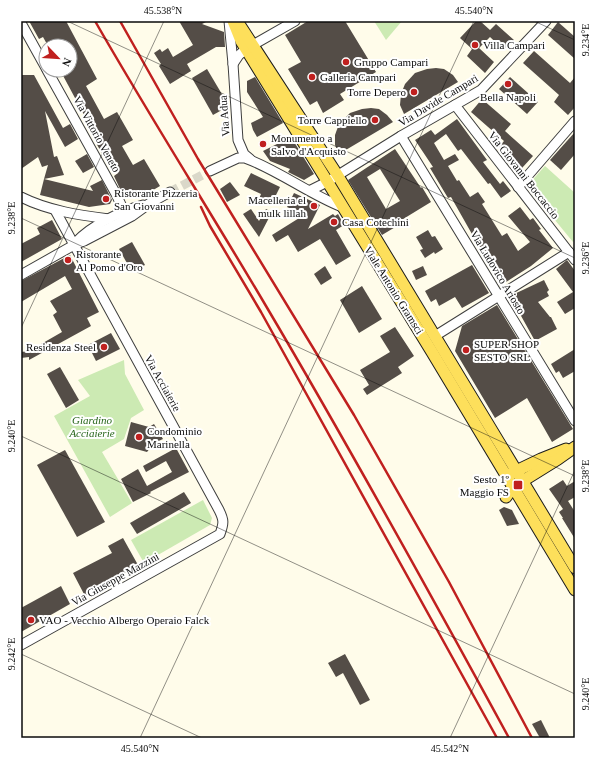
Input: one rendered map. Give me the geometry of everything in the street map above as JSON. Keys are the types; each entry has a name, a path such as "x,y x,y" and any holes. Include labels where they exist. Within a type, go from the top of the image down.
{"main road":[{"name":"Viale Antonio Gramsci","path":"233,21 241,41 250,47 338,176 435,336 514,479 520,499 575,590"},
{"name":"Viale Antonio Gramsci","path":"237,21 250,47 342,207 514,479 575,568"},
{"path":"520,499 513,494 506,497 514,479 558,459 575,446"}],"street":[{"name":"Via Adua","path":"229,21 234,64 238,140 244,154 253,161"},
{"path":"234,64 239,55 250,47 295,21"},
{"name":"Via Davide Campari","path":"311,190 338,176 401,136 481,90 546,21"},
{"name":"Via Vittorio Veneto","path":"21,23 38,53"},
{"name":"Via Vittorio Veneto","path":"52,78 128,213"},
{"name":"Via Giovanni Boccaccio","path":"454,105 575,260"},
{"path":"518,187 575,121"},
{"name":"Via Ludovico Ariosto","path":"401,136 575,421"},
{"path":"238,140 234,152 214,168 238,158 244,158 253,161 342,207"},
{"path":"21,275 74,245 104,231 107,225 121,218 124,214 150,203 170,192"},
{"path":"21,197 55,210 109,219"},
{"name":"Via Acciaierie","path":"55,210 222,516 224,524 220,534"},
{"path":"74,245 87,232 109,219 128,213"},
{"path":"435,336 569,252"},
{"name":"Via Giuseppe Mazzini","path":"21,644 220,534"}],"green space":[{"path":"374,21 402,21 386,40"},
{"path":"545,166 575,193 575,240 573,242 527,186"},
{"name":"Giardino Acciaierie","path":"124,360 125,374 144,410 131,418 124,439 102,452 132,503 110,517 54,416 90,396 78,380"},
{"path":"203,500 212,518 210,525 144,563 131,540"}],"building":[{"path":"29,21 66,21 75,38 43,37 38,38"},
{"path":"179,21 208,21 202,24 224,32 225,47 216,47 187,64 191,71 170,84 159,66 161,64 154,53 160,49 162,52 168,48 173,57 193,45"},
{"name":"Gruppo Campari","path":"308,21 345,21 376,72 340,94 344,100 323,113 317,101 310,105 288,69 301,62 285,35"},
{"name":"Villa Campari","path":"476,21 480,21 490,30 496,24 514,40 504,50 490,37 479,48 494,62 485,73 467,56 472,49 460,38"},
{"path":"558,22 575,37 575,59 548,35"},
{"path":"78,43 97,79 86,86 104,119 117,112 133,140 122,146 133,165 144,159 160,186 138,199 121,191 114,176 118,173 108,155 104,157 87,127 90,126 64,78 78,78"},
{"path":"534,51 570,83 575,77 575,107 568,115 554,102 559,95 523,63"},
{"path":"436,68 444,69 453,75 458,82 404,114 400,105 401,94 405,84 415,73"},
{"path":"207,69 229,106 213,115 192,78"},
{"path":"21,75 34,75 63,128 70,124 78,139 65,147 45,111 54,157 57,156 64,175 44,179 48,165 42,167 38,157 21,169"},
{"path":"255,77 283,123 257,137 251,123 263,117 247,92 247,81"},
{"path":"510,77 538,102 527,114 499,89"},
{"path":"482,99 511,124 505,131 533,156 522,168 499,147 504,141 471,112"},
{"path":"371,108 379,109 393,122 339,154 335,145 335,135 339,124 350,113"},
{"path":"457,119 487,160 483,162 500,184 503,181 511,191 501,198 490,183 488,184 461,149 458,151 446,134 434,143 444,160 455,154 459,160 448,166 457,181 459,180 470,197 478,192 485,202 482,204 502,236 507,233 518,251 530,242 508,216 520,207 530,220 533,218 541,229 539,230 553,248 531,266 503,284 481,250 451,197 448,198 430,168 433,167 415,140 431,130 435,135"},
{"path":"575,132 575,154 561,170 550,160"},
{"path":"291,137 314,174 304,180 288,172 290,169 270,161 263,151"},
{"path":"395,149 431,202 395,224 397,226 382,235 348,180","holes":["380,169 400,201 386,209 367,177"]},
{"path":"87,154 94,167 83,173 75,161"},
{"path":"251,173 280,187 271,205 259,199 261,194 244,186"},
{"path":"44,179 93,191 90,186 102,180 112,200 110,204 89,207 40,195"},
{"path":"230,182 240,195 227,202 220,189"},
{"path":"294,193 320,205 308,229 333,214 335,216 338,214 344,225 336,230 351,256 336,265 320,239 298,252 288,235 276,242 272,235 304,215 287,207"},
{"path":"251,209 259,221 266,209 272,212 259,237 243,214"},
{"path":"52,220 62,239 21,262 21,244 40,234 37,228"},
{"path":"428,230 432,237 435,236 443,249 435,254 434,252 425,258 420,250 423,249 416,237"},
{"path":"132,242 145,265 132,272 119,249"},
{"path":"70,255 99,312 87,318 91,326 29,360 29,357 21,358 21,352 29,351 62,332 53,315 57,312 50,301 72,289 65,276 21,302 21,281"},
{"path":"567,260 575,271 575,308 565,314 557,302 573,292 556,269"},
{"path":"472,265 489,293 462,308 455,297 439,306 436,299 431,302 425,291"},
{"path":"325,266 332,278 321,285 314,274"},
{"path":"423,266 427,275 416,280 412,271"},
{"path":"544,280 549,290 547,292 549,296 538,302 551,317 557,329 535,341 510,296"},
{"path":"362,286 382,319 359,333 340,300"},
{"path":"497,305 573,429 552,442 527,398 495,418 455,351 462,326"},
{"path":"395,327 414,356 398,367 402,373 367,395 363,389 369,385 360,370 390,352 380,336"},
{"name":"Residenza Steel","path":"111,333 120,349 96,361 88,345"},
{"path":"575,349 575,371 563,378 559,371 556,373 551,364"},
{"path":"60,367 79,400 66,408 47,374"},
{"name":"Condominio Marinella","path":"131,422 149,427 154,424 163,439 154,443 147,452 125,446"},
{"path":"176,448 189,472 133,502 121,479 138,469 147,486 172,472 166,461 146,472 143,466"},
{"path":"65,450 105,522 77,537 37,465"},
{"path":"563,480 567,486 575,481 575,497 568,501 575,512 575,539 559,512 563,509 549,489"},
{"path":"184,492 191,503 137,534 130,523"},
{"path":"504,507 512,510 519,524 507,526 499,510"},
{"path":"123,538 138,565 85,596 73,573 112,553 108,546"},
{"name":"VAO - Vecchio Albergo Operaio Falck","path":"61,586 70,604 21,632 21,608"},
{"path":"345,654 370,700 360,705 343,673 336,677 328,663"},
{"path":"541,720 550,738 540,738 532,724"}],"tunnel":[{"path":"170,192 210,171"}],"railway":[{"path":"95,21 297,359 420,575 509,738"},
{"path":"120,21 198,159 354,415 449,582 532,738"},
{"path":"201,207 210,226 261,312 497,738"}],"place":[{"name":"Villa Campari","path":"475,45"},
{"name":"Gruppo Campari","path":"346,62"},
{"name":"Galleria Campari","path":"312,77"},
{"name":"Bella Napoli","path":"508,84"},
{"name":"Torre Depero","path":"414,92"},
{"name":"Torre Cappiello","path":"375,120"},
{"name":"Monumento a Salvo d'Acquisto","path":"263,144"},
{"name":"Ristorante Pizzeria San Giovanni","path":"106,199"},
{"name":"Macelleria el mulk lillah","path":"314,206"},
{"name":"Casa Cotechini","path":"334,222"},
{"name":"Ristorante Al Pomo d'Oro","path":"68,260"},
{"name":"Residenza Steel","path":"104,347"},
{"name":"SUPER SHOP SESTO SRL","path":"466,350"},
{"name":"Condominio Marinella","path":"139,437"},
{"name":"Sesto 1º Maggio FS","path":"518,485"},
{"name":"VAO - Vecchio Albergo Operaio Falck","path":"31,620"}]}
